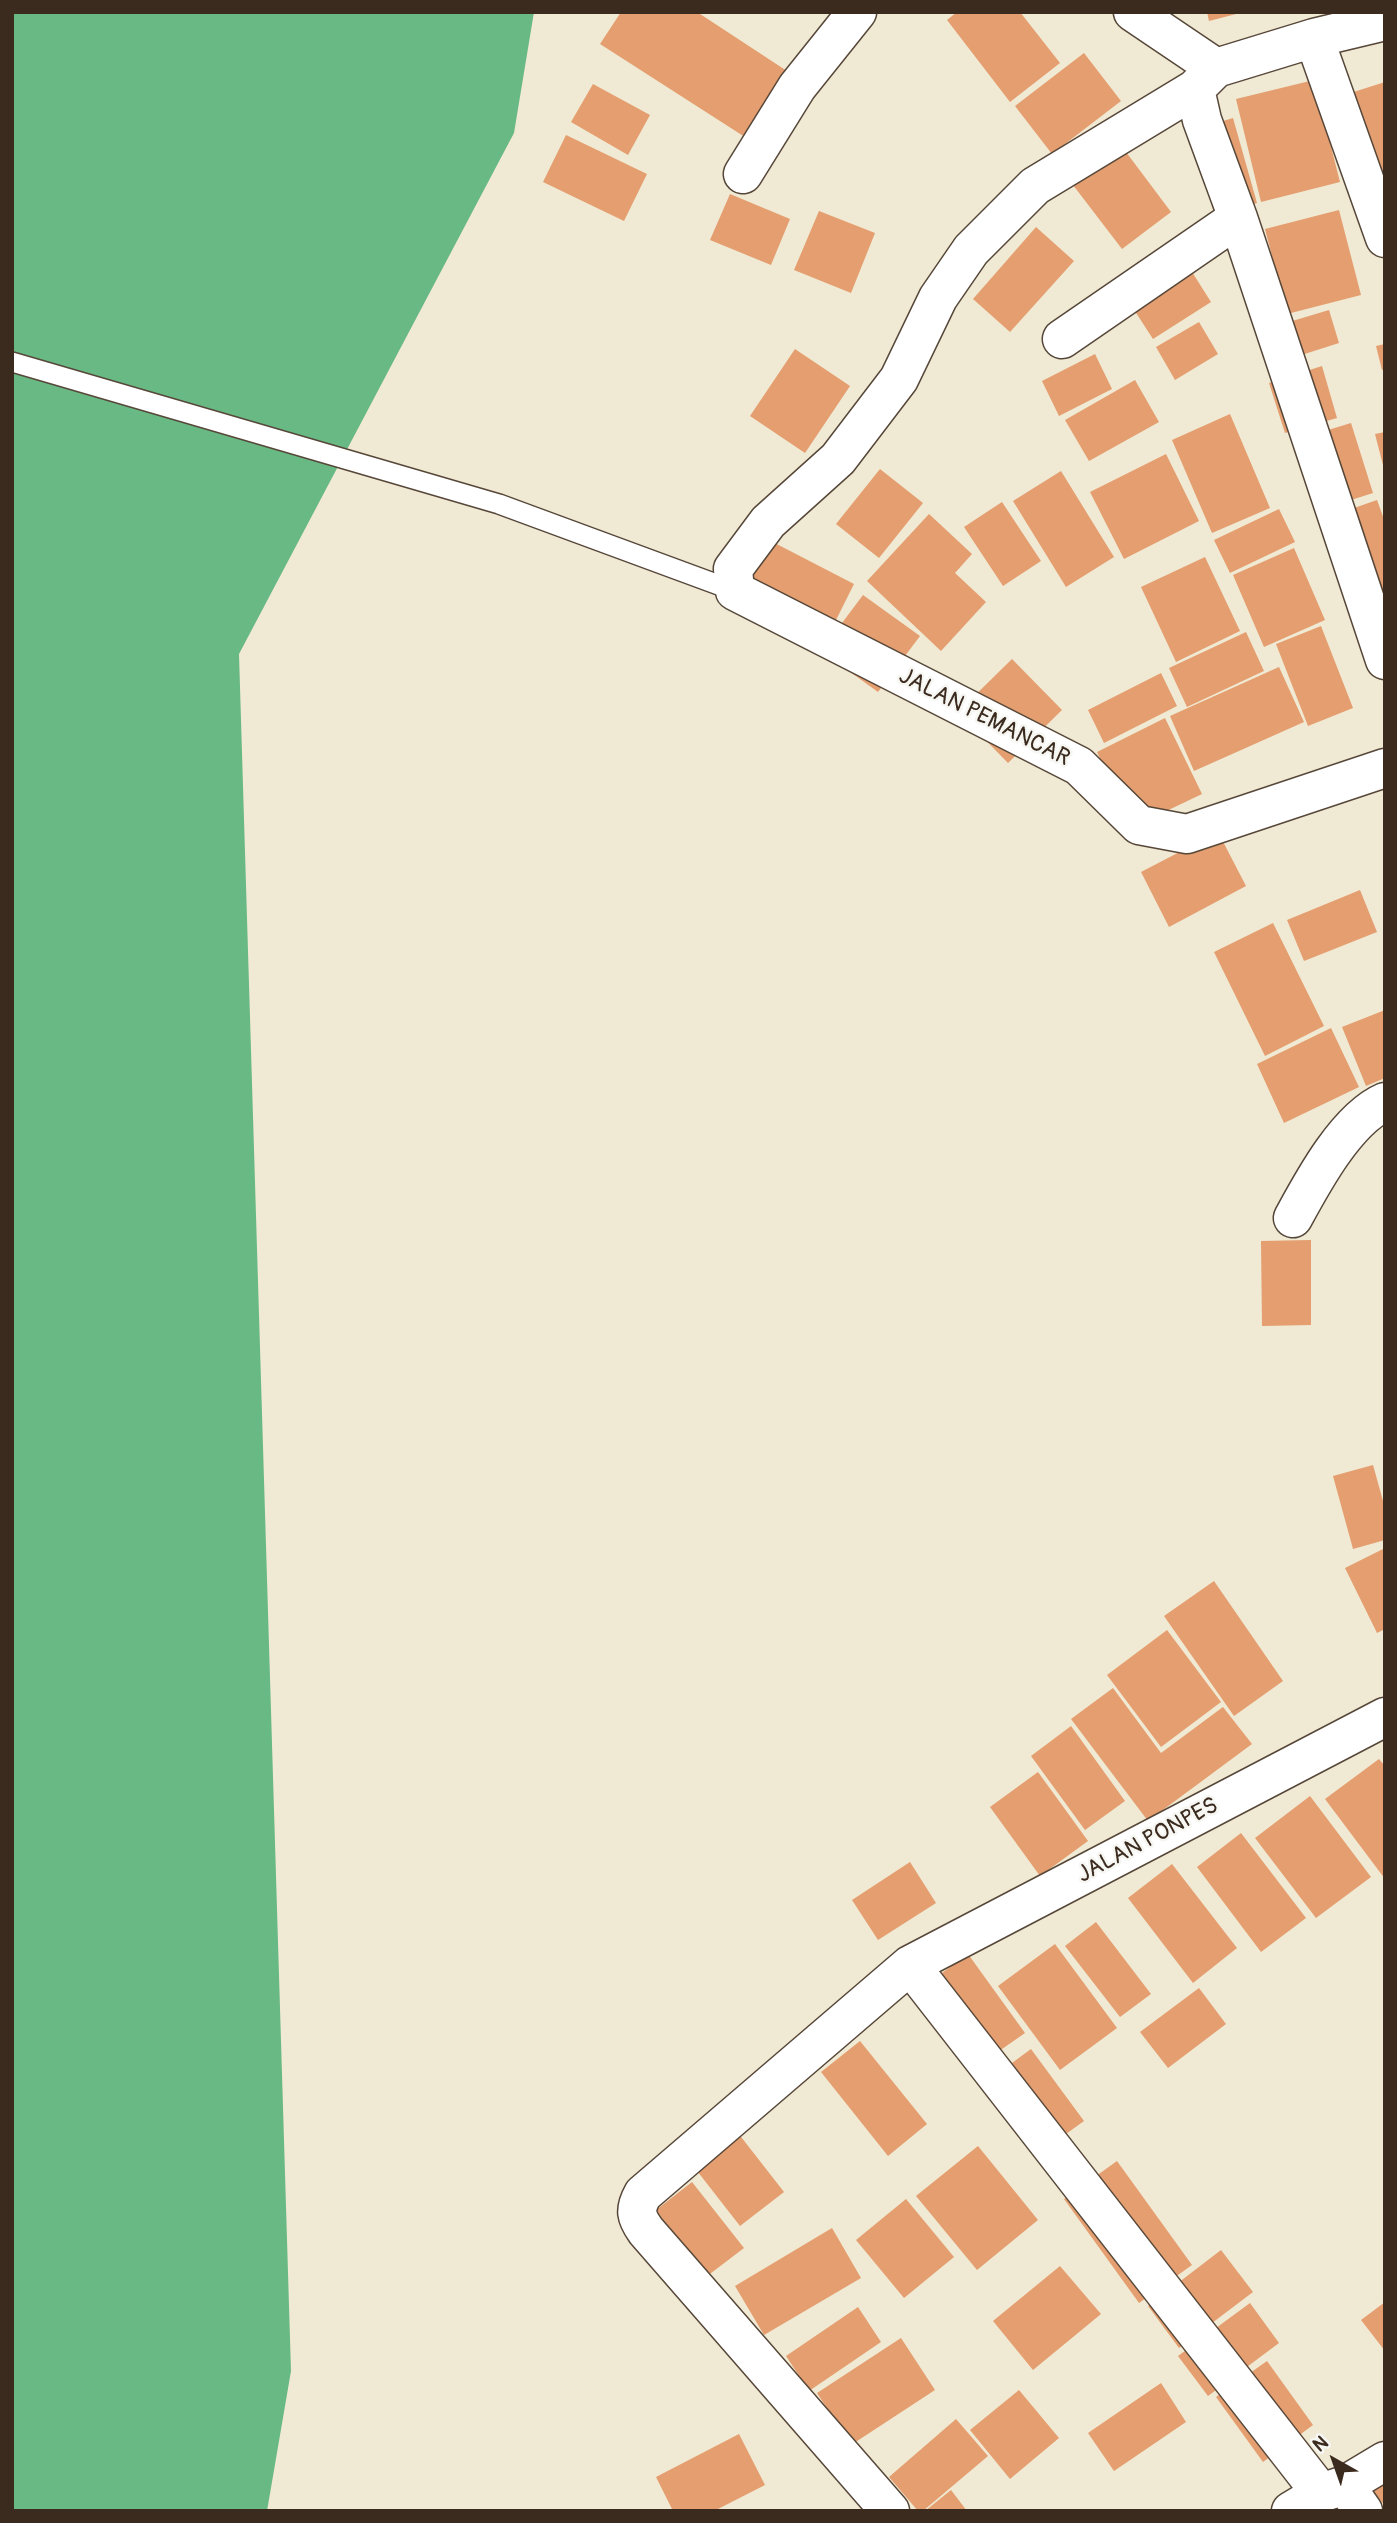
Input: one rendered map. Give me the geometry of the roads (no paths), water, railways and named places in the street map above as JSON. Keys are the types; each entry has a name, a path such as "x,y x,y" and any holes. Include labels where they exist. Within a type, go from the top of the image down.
{"street":[{"path":"743,174 797,87 857,12"},
{"path":"1133,12 1206,78"},
{"path":"735,591 733,569 768,522 838,459 899,379 938,298 971,250 1035,186 1206,78 1314,38 1385,21"},
{"path":"1314,38 1385,238"},
{"path":"1206,78 1202,120 1238,218 1385,660"},
{"path":"1062,339 1238,218"},
{"name":"JALAN PEMANCAR","path":"735,591 1079,766 1139,825 1187,834 1385,768"},
{"path":"1293,1218 1320,1168 1350,1131 1378,1105 1385,1102"},
{"name":"JALAN PONPES","path":"890,2511 646,2231 637,2219 636,2208 643,2194 911,1965 1385,1717"},
{"path":"911,1965 1330,2500 1385,2461"}],"lane":[{"path":"12,362 499,504 735,591"}]}
